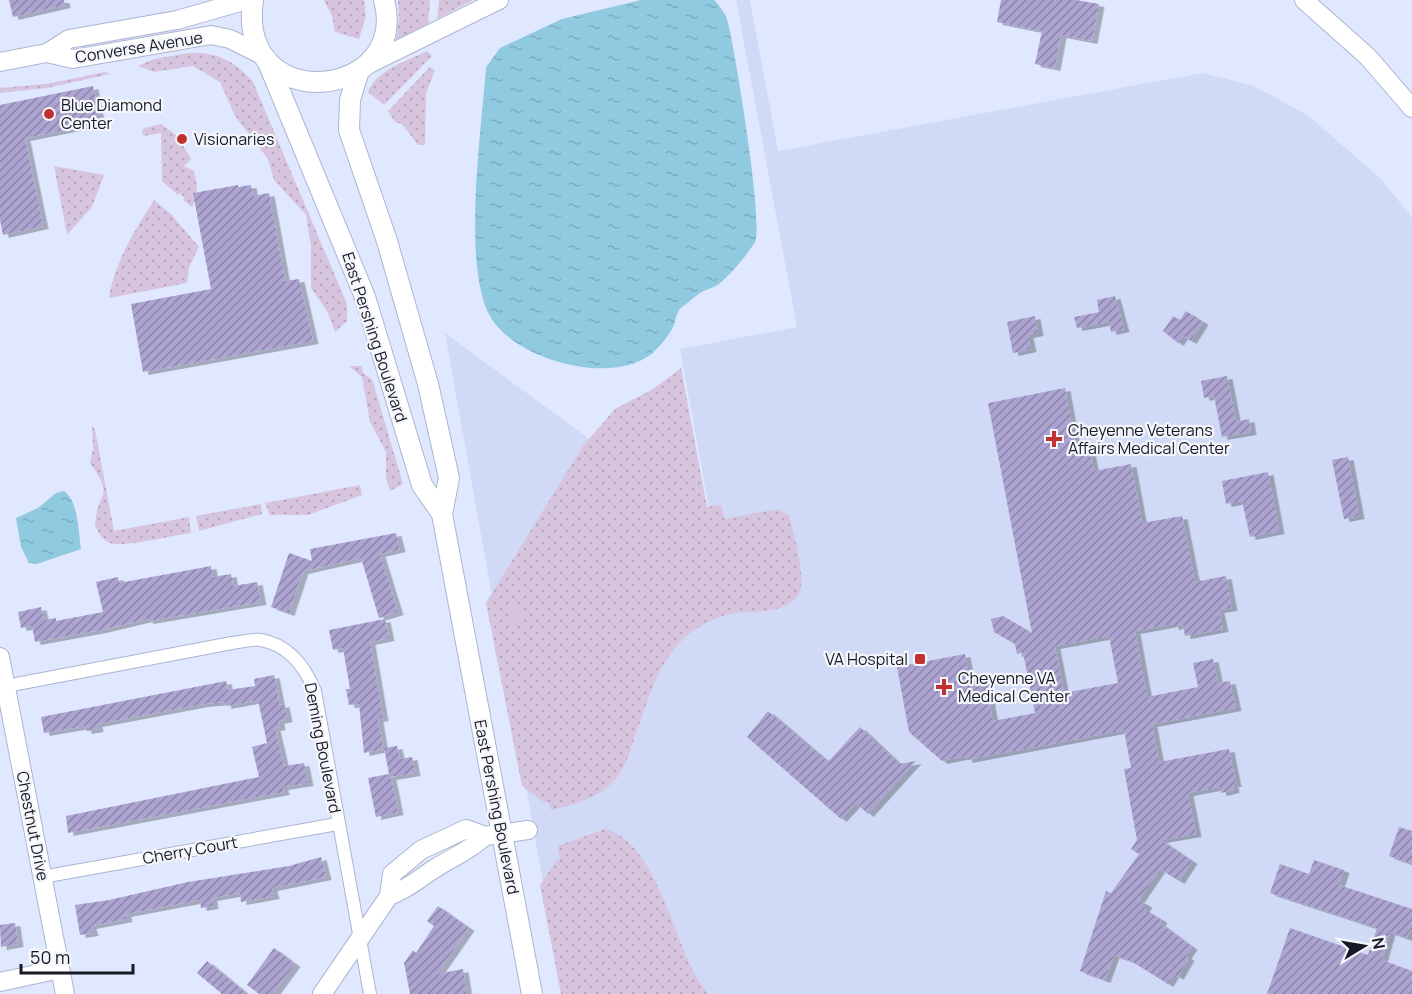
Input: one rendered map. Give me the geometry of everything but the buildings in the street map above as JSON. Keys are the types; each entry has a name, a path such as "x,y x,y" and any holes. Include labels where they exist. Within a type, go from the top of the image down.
{"main road":[{"name":"Converse Avenue","path":"0,62 47,53 69,39 177,20 247,0"},
{"name":"East Pershing Boulevard","path":"253,0 252,28 365,297 422,485 442,514"},
{"name":"East Pershing Boulevard","path":"384,0 384,32 373,57 361,68 350,100 349,130 387,241 428,384 448,478 442,514 493,835 532,994"},
{"path":"265,58 290,77 318,84 333,82 499,0"},
{"path":"1304,0 1368,57 1412,108"},
{"name":"Converse Avenue","path":"47,53 73,59 211,35 230,39 265,58"},
{"name":"Chestnut Drive","path":"0,657 65,994"},
{"path":"322,994 389,896 409,889 432,870 493,835 528,830"},
{"path":"0,982 60,969"}],"street":[{"name":"Deming Boulevard","path":"6,686 232,643 260,640 286,651 305,668 315,691 370,994"},
{"name":"Cherry Court","path":"42,877 338,824"}],"shaded area":[{"path":"324,0 364,0 366,16 359,39 335,32 332,16"},
{"path":"398,0 430,0 428,24 396,40 399,18"},
{"path":"439,0 473,0 437,19"},
{"name":"Cheyenne Veterans Affairs Medical Center","path":"736,0 750,0 778,151 1202,73 1254,86 1309,116 1382,180 1412,218 1412,994 563,994 445,333 713,530 680,349 797,327"},
{"path":"427,51 432,56 384,105 368,92 372,84 385,72"},
{"path":"188,53 207,54 224,59 239,68 253,82 347,304 347,321 335,332 327,311 311,288 311,245 306,215 274,180 268,159 235,116 220,82 193,66 154,72 138,66 154,59"},
{"path":"430,67 435,70 426,94 425,145 418,145 402,124 395,122 388,111"},
{"path":"105,72 110,74 47,88 0,93 0,88 46,84"},
{"path":"161,124 177,136 191,159 184,166 194,171 197,185 192,207 183,200 185,198 180,193 178,195 162,181 161,133 144,136 142,133 144,128"},
{"path":"54,166 104,175 92,207 67,235"},
{"path":"154,200 171,214 199,247 189,267 187,283 109,298 121,259"},
{"path":"349,366 362,366 363,373 372,379 403,484 390,491 386,477 386,452 370,422 362,377"},
{"path":"681,368 707,507 721,505 725,519 777,509 789,515 801,568 801,588 792,602 784,607 725,615 693,631 681,642 662,667 623,768 617,778 592,797 551,810 549,802 545,803 522,786 486,603 583,446 615,409 653,389"},
{"path":"92,425 95,430 114,531 189,517 191,533 125,544 110,543 103,538 95,525 104,489 90,463 93,449"},
{"path":"360,485 362,495 308,515 270,515 265,503"},
{"path":"261,504 262,514 199,531 196,516"},
{"path":"519,604 525,624 514,627 507,607"},
{"path":"605,829 621,837 648,867 683,949 708,994 561,994 540,885 556,861 560,860 558,846"}],"water":[{"path":"641,0 714,0 726,16 748,136 756,204 755,242 725,279 700,293 680,309 669,334 650,355 632,364 612,368 589,368 565,364 521,346 504,333 491,318 482,295 475,232 486,67 500,48 562,19"},
{"path":"64,491 73,502 81,549 37,564 29,563 21,547 16,518 38,508 56,493"}],"place":[{"name":"Blue Diamond Center","path":"49,114"},
{"name":"Visionaries","path":"182,139"},
{"name":"Cheyenne Veterans Affairs Medical Center","path":"1054,439"},
{"name":"VA Hospital","path":"920,659"},
{"name":"Cheyenne VA Medical Center","path":"944,687"}]}
